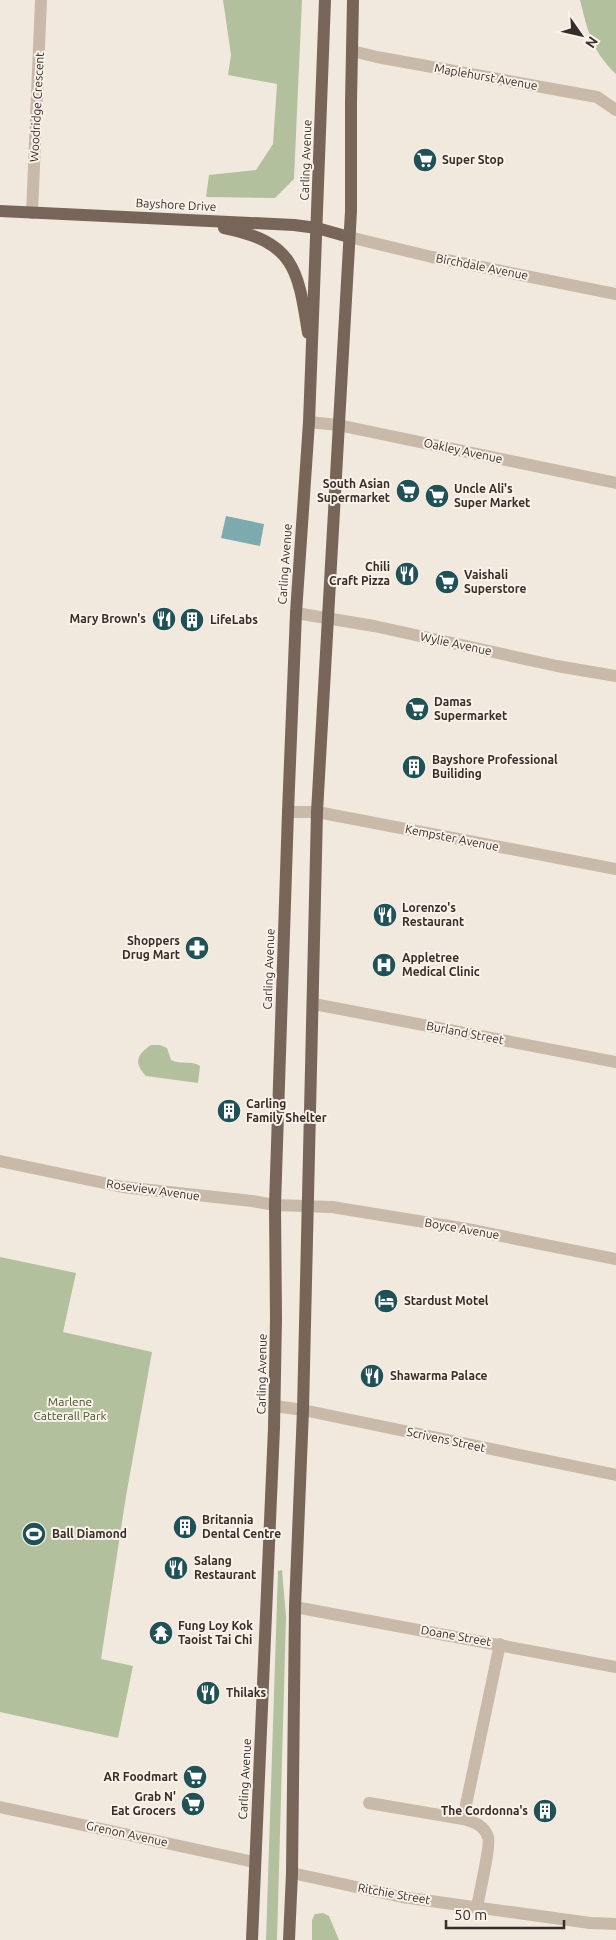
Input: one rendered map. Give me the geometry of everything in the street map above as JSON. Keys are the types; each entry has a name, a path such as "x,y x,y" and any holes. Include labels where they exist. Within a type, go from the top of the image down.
{"main road":[{"name":"Carling Avenue","path":"252,1940 275,1406 275,1205 288,812 296,613 312,360 325,0"},
{"path":"289,1940 292,1873 295,1607 303,1410 317,812 351,211 354,0"},
{"name":"Bayshore Drive","path":"0,211 294,225 317,228 349,236"},
{"path":"183,219 243,231 276,247 284,255 297,276 312,360"}],"street":[{"name":"Woodridge Crescent","path":"32,213 41,0"},
{"name":"Maplehurst Avenue","path":"352,50 377,57 597,97 616,110"},
{"name":"Birchdale Avenue","path":"349,236 432,257 616,294"},
{"name":"Oakley Avenue","path":"309,422 338,425 616,483"},
{"name":"Wylie Avenue","path":"296,613 374,626 557,666 616,676"},
{"name":"Kempster Avenue","path":"288,812 317,812 616,869"},
{"name":"Burland Street","path":"314,1004 616,1062"},
{"name":"Roseview Avenue","path":"0,1161 123,1187 275,1205 308,1206"},
{"name":"Boyce Avenue","path":"308,1206 332,1207 467,1229 616,1259"},
{"name":"Scrivens Street","path":"275,1406 303,1410 616,1475"},
{"name":"Doane Street","path":"295,1607 616,1667"},
{"path":"464,1820 500,1644"},
{"path":"369,1803 474,1822 483,1828 490,1839 477,1907"},
{"name":"Grenon Avenue","path":"0,1807 254,1862"},
{"name":"Ritchie Street","path":"292,1873 402,1897 599,1924 616,1924"}],"green space":[{"path":"223,0 302,0 294,179 275,198 206,197 209,175 256,170 273,144 277,84 228,75 231,55"},
{"path":"580,0 616,0 616,74 596,49"},
{"path":"151,1045 160,1045 167,1048 171,1060 193,1063 200,1066 198,1083 146,1076 138,1063 138,1059 142,1052"},
{"name":"Marlene Catterall Park","path":"0,1257 76,1273 63,1332 152,1352 126,1496 101,1659 133,1666 118,1738 0,1712"},
{"path":"282,1570 286,1617 277,1940 266,1940 278,1571"},
{"path":"323,1913 329,1916 339,1940 312,1940 312,1920 315,1914"}],"water":[{"path":"226,516 264,524 260,546 221,538"}],"place":[{"name":"Super Stop","path":"425,160"},
{"name":"South Asian Supermarket","path":"408,491"},
{"name":"Uncle Ali's Super Market","path":"437,496"},
{"name":"Chili Craft Pizza","path":"407,574"},
{"name":"Vaishali Superstore","path":"447,582"},
{"name":"Mary Brown's","path":"164,619"},
{"name":"LifeLabs","path":"192,620"},
{"name":"Damas Supermarket","path":"417,709"},
{"name":"Bayshore Professional Builiding","path":"414,767"},
{"name":"Lorenzo's Restaurant","path":"385,915"},
{"name":"Shoppers Drug Mart","path":"197,948"},
{"name":"Appletree Medical Clinic","path":"384,965"},
{"name":"Carling Family Shelter","path":"229,1111"},
{"name":"Stardust Motel","path":"386,1301"},
{"name":"Shawarma Palace","path":"372,1376"},
{"name":"Britannia Dental Centre","path":"185,1527"},
{"name":"Ball Diamond","path":"34,1534"},
{"name":"Salang Restaurant","path":"176,1568"},
{"name":"Fung Loy Kok Taoist Tai Chi","path":"161,1633"},
{"name":"Thilaks","path":"208,1693"},
{"name":"AR Foodmart","path":"195,1777"},
{"name":"Grab N' Eat Grocers","path":"193,1804"},
{"name":"The Cordonna's","path":"545,1811"}]}
